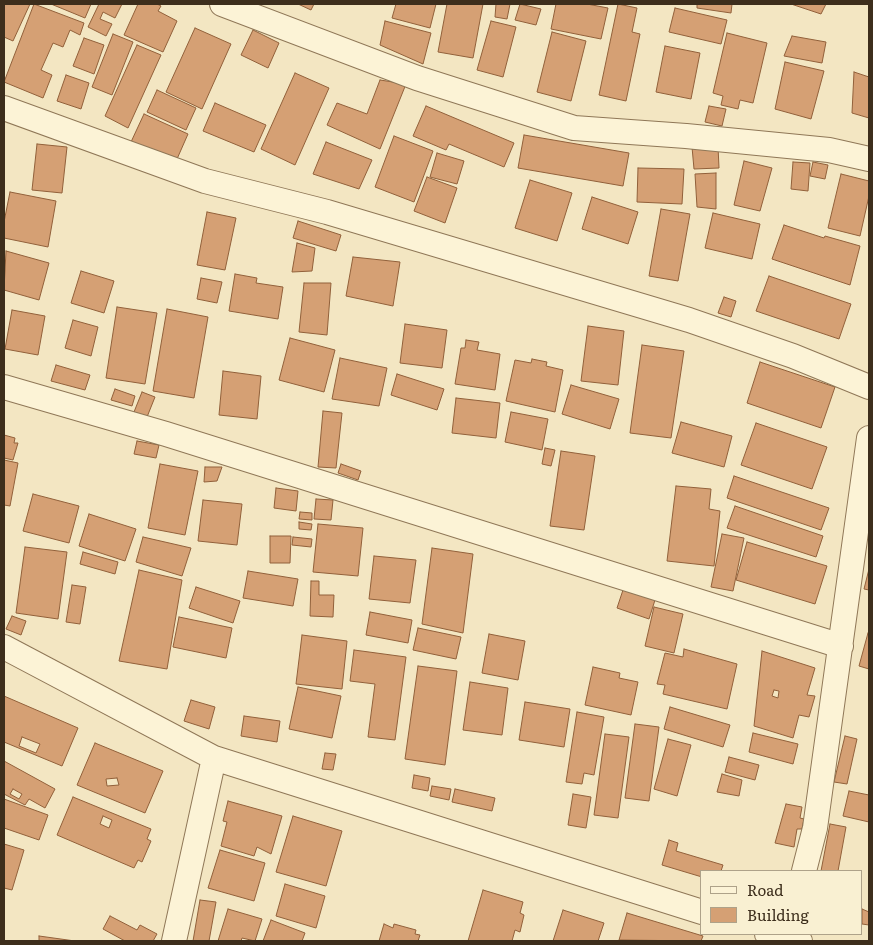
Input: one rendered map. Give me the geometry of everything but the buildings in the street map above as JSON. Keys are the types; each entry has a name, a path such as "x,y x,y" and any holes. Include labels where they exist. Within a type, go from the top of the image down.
{"street":[{"path":"222,4 417,78 574,128 686,136 829,150 869,159"},
{"path":"4,108 205,181 328,212 690,320 793,356 869,386"},
{"path":"4,387 166,434 841,646"},
{"path":"804,870 815,828 869,438"},
{"path":"4,647 214,758 700,911"},
{"path":"174,941 214,758"}]}
